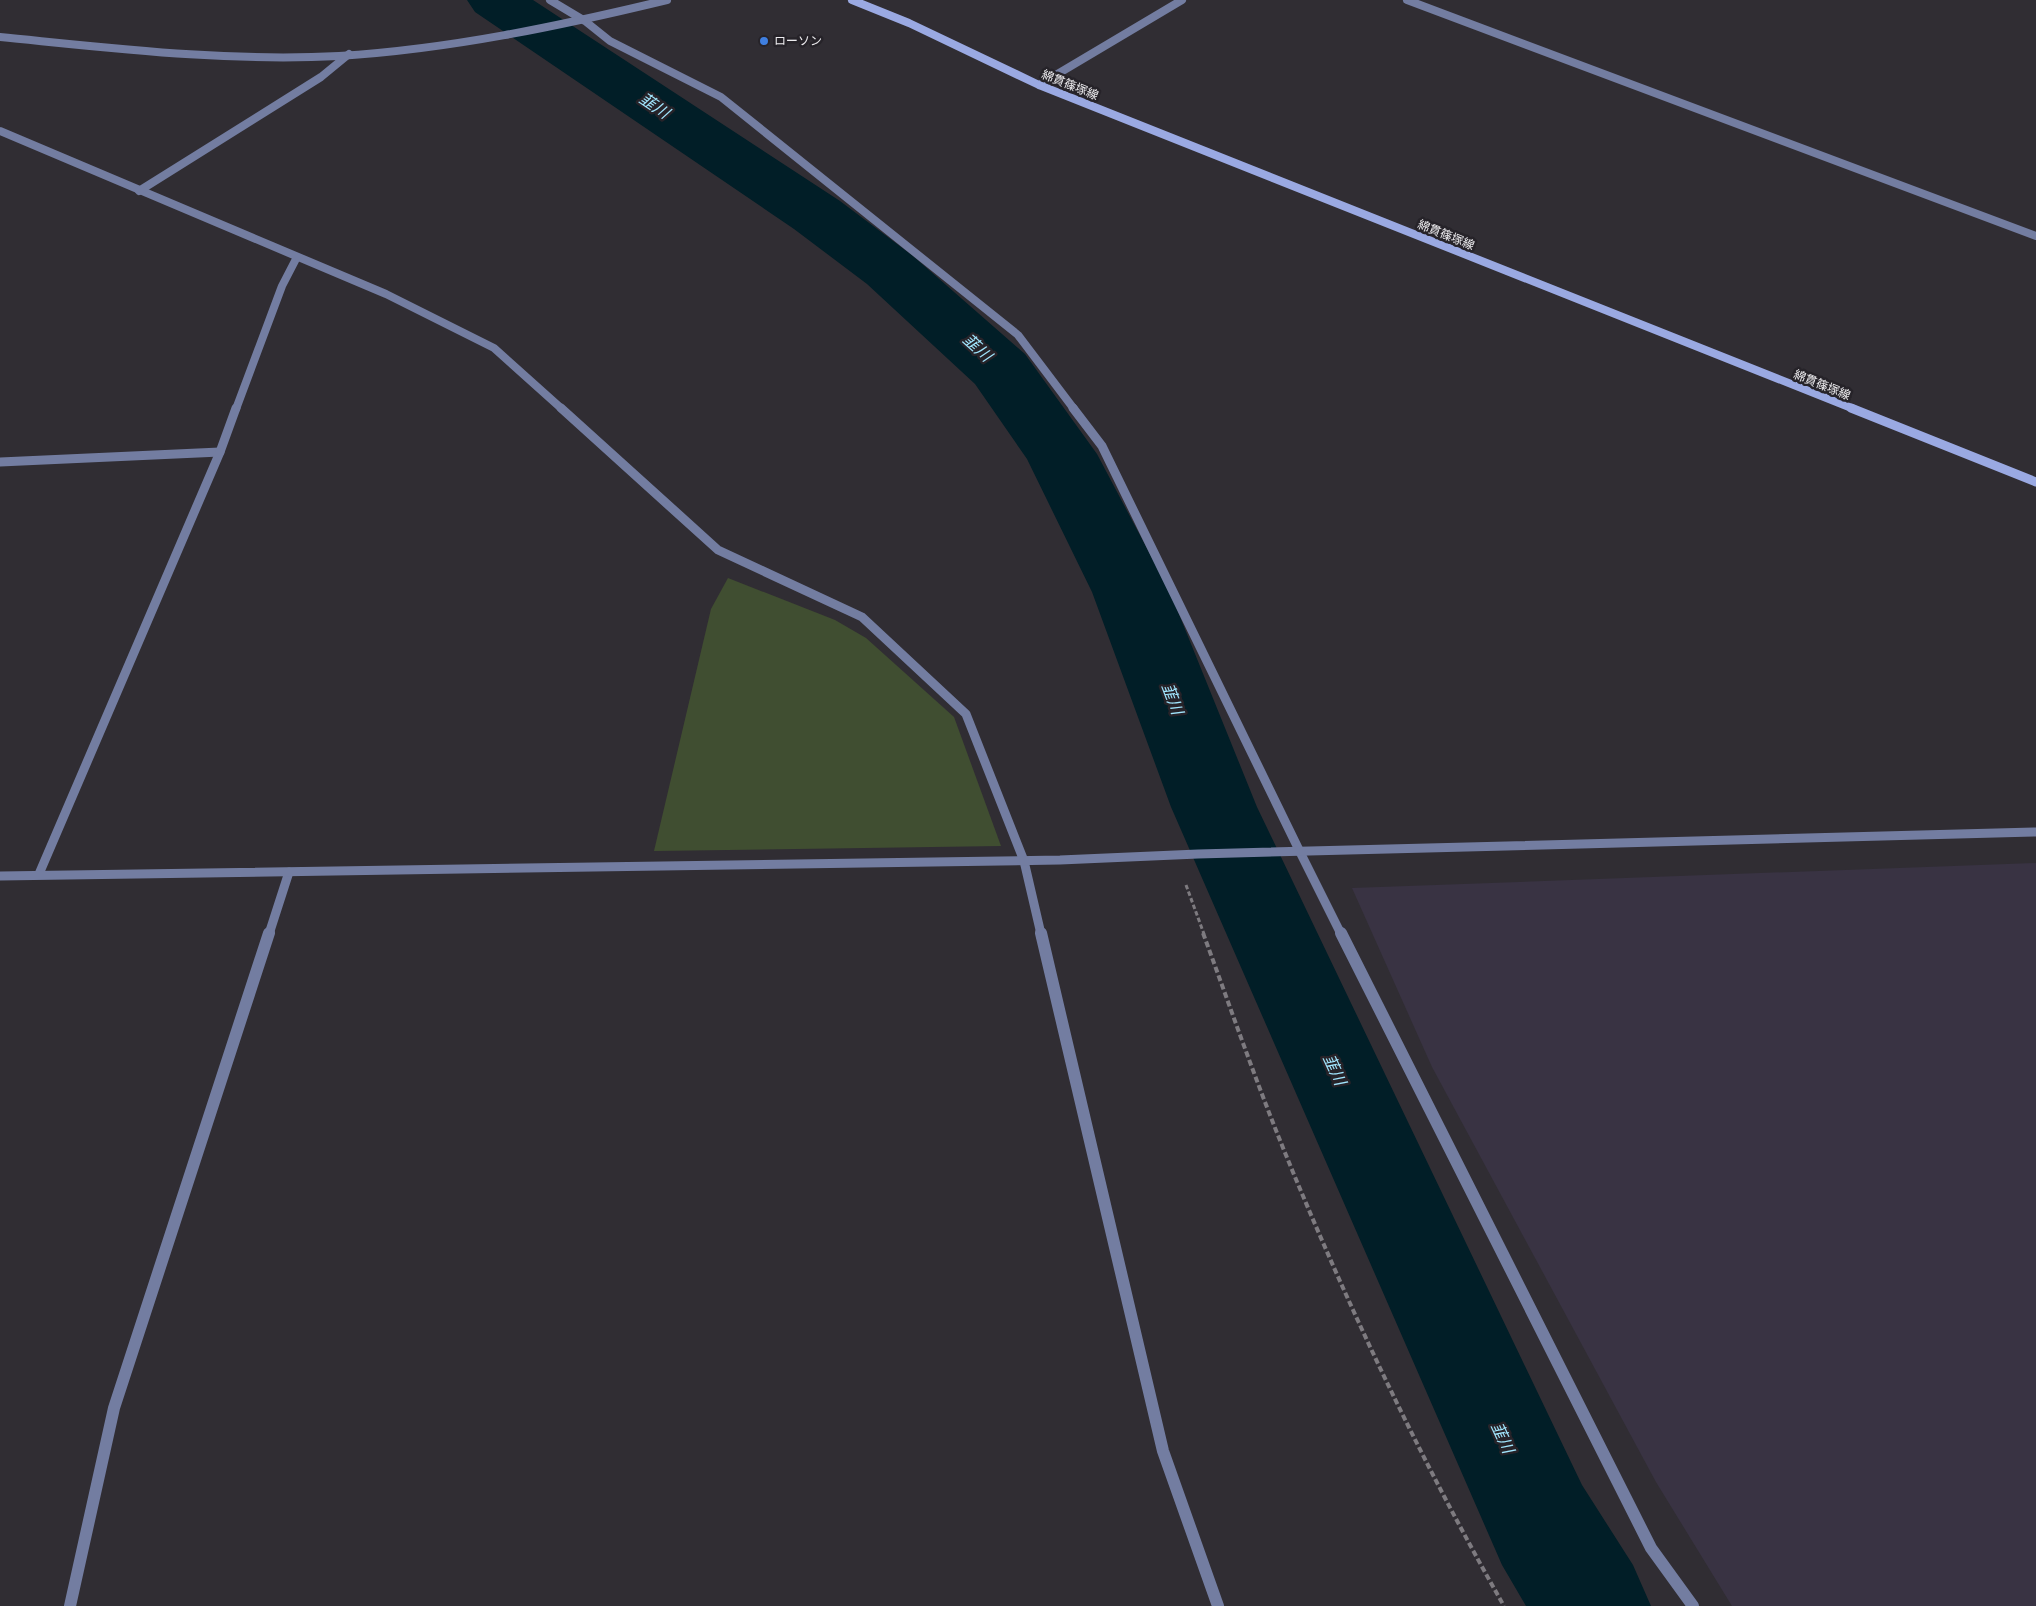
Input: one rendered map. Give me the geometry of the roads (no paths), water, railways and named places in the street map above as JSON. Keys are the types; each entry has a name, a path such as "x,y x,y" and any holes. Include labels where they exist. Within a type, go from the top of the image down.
{"main road":[{"name":"綿貫篠塚線","path":"852,0 909,23 1040,85 2036,482"}],"street":[{"path":"550,0 610,40 721,97 1018,335 1102,446 1300,852 1651,1548 1693,1606"},
{"path":"0,37 155,51 236,56 292,57 390,52 514,36 581,22 667,0"},
{"path":"1040,85 1182,0"},
{"path":"1407,0 2036,236"},
{"path":"139,191 320,78 349,54"},
{"path":"0,130 139,191 386,294 494,348 718,550 862,617 966,714 1024,861 1163,1450 1218,1606"},
{"path":"39,874 220,452 282,286 297,257"},
{"path":"0,462 220,452"},
{"path":"0,876 1024,861 1186,853 1300,852 1829,836 2036,832"},
{"path":"70,1606 114,1408 289,872"}],"waterway":[{"name":"韮川","path":"495,0 817,215 890,270 1000,369 1061,454 1131,592 1214,807 1542,1525 1592,1606"}],"place":[{"name":"ローソン","path":"764,41"}]}
